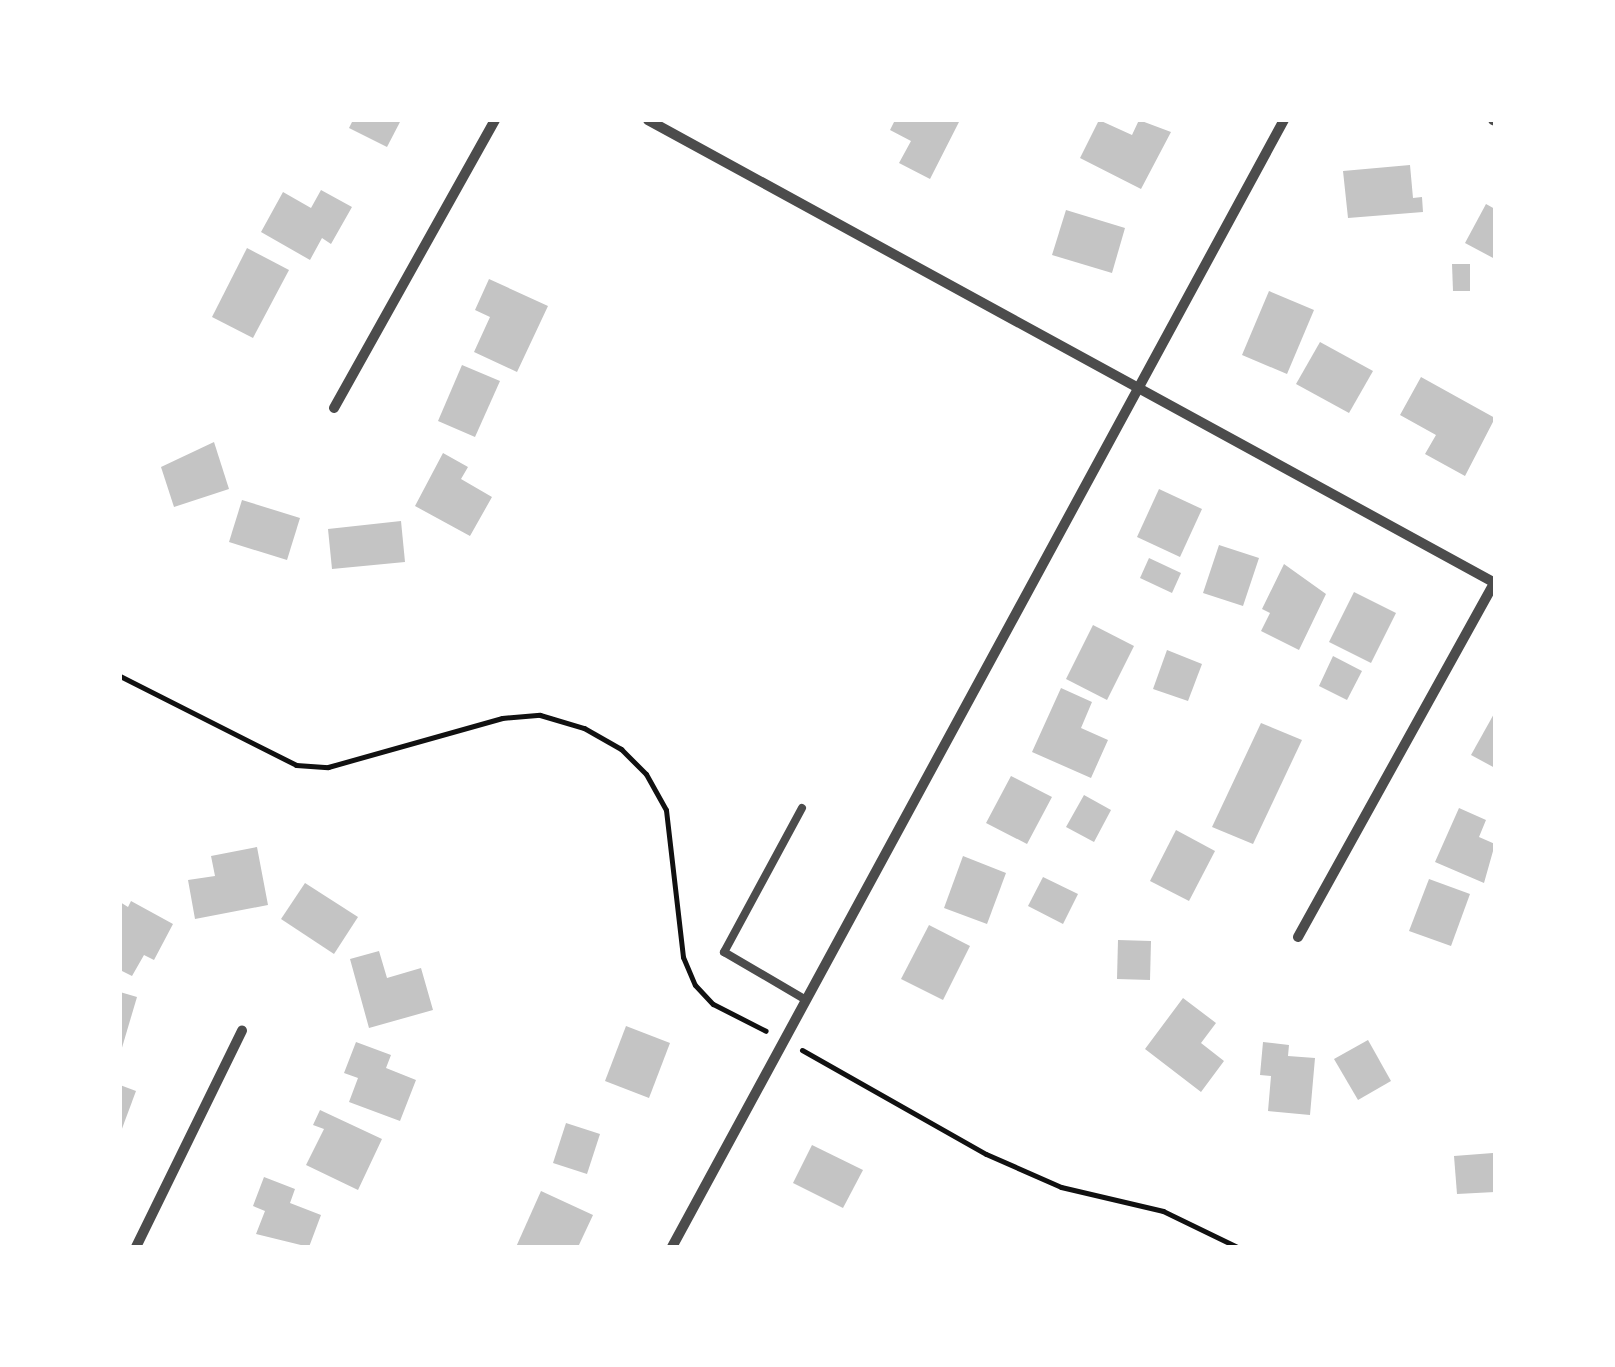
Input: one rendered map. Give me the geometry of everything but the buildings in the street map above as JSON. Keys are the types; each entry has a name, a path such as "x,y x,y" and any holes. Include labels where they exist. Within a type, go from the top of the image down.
{"street":[{"path":"334,408 494,120"},
{"path":"648,120 1494,583 1298,937"},
{"path":"672,1247 1284,120"},
{"path":"136,1247 242,1030"}],"lane":[{"path":"802,808 724,952 806,1000"}],"path":[{"path":"120,676 296,765 328,767 502,718 540,715 584,728 622,749 646,774 666,810 683,957 695,986 713,1004 986,1154 1061,1187 1163,1211 1237,1247"}]}
